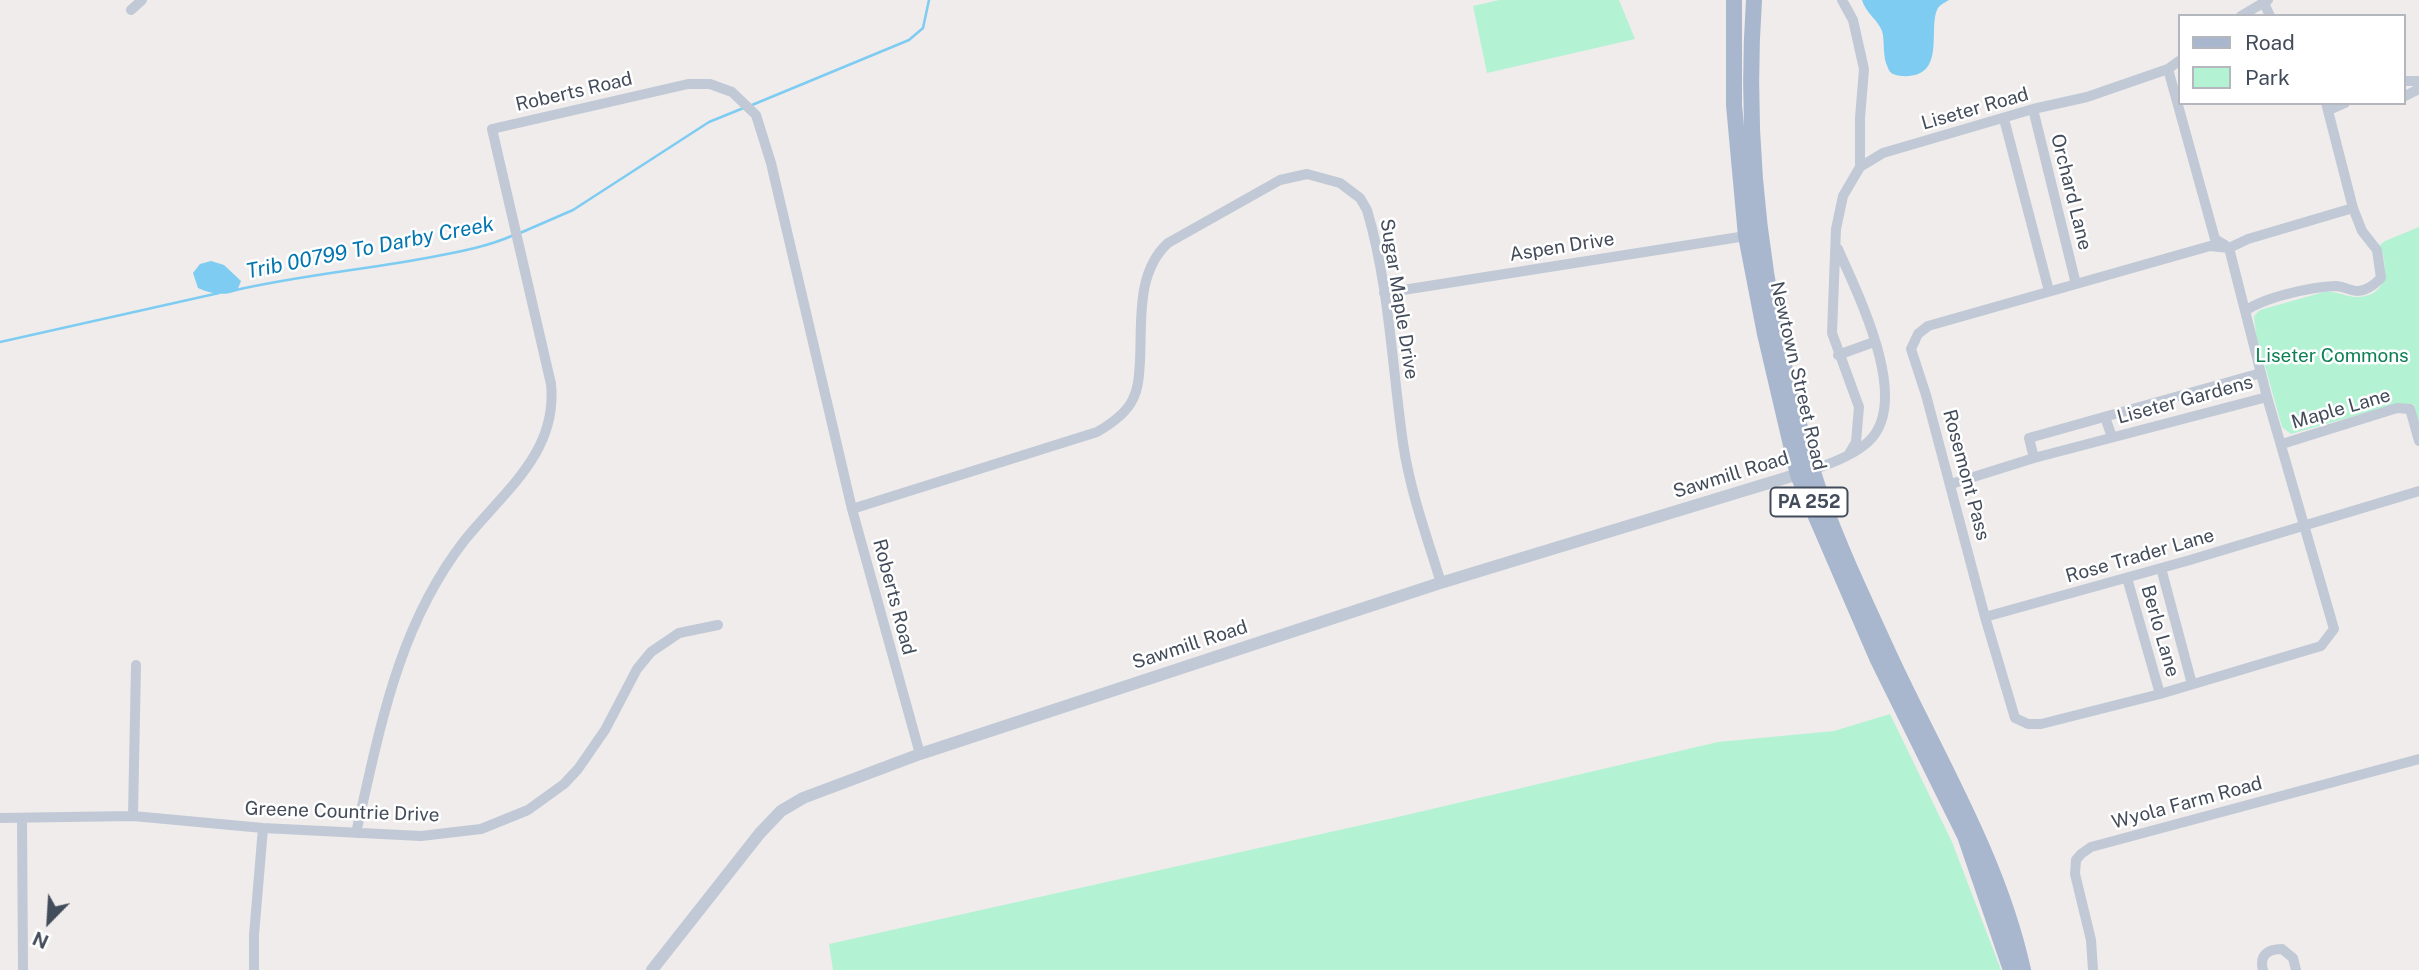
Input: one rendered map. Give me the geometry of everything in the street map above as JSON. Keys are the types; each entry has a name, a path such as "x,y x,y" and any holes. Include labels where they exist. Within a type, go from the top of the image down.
{"main road":[{"name":"Newtown Street Road","path":"1734,0 1734,104 1746,236 1765,334 1805,472 1878,660 1965,836 2011,970"},
{"name":"Newtown Street Road","path":"1753,8 1749,100 1758,226 1805,472 1982,845 2005,903 2023,970"},
{"path":"1734,17 1753,8"}],"street":[{"path":"131,10 142,0"},
{"path":"1842,0 1853,20 1864,69 1860,167 1843,196 1836,229 1832,333 1859,407 1856,442 1849,454"},
{"path":"2244,14 2266,1"},
{"name":"Liseter Road","path":"1860,167 1883,153 2033,109 2087,97 2168,69 2178,62"},
{"path":"2168,69 2215,239 2228,248 2303,524"},
{"name":"Roberts Road","path":"356,833 381,724 404,647 426,601 454,555 530,465 544,439 550,415 551,384 492,129 688,83 710,84 732,92 755,116 771,163 852,509 919,754"},
{"path":"2245,311 2254,305 2308,290 2339,286 2359,291 2374,285 2381,278 2376,250 2362,231 2353,208 2328,106"},
{"name":"Orchard Lane","path":"2033,109 2076,284"},
{"path":"2004,119 2049,291"},
{"name":"Sugar Maple Drive","path":"852,509 1097,432 1111,424 1133,400 1138,382 1146,277 1157,253 1168,243 1280,180 1307,174 1340,183 1360,198 1370,221 1384,293 1404,447 1416,501 1441,583"},
{"name":"Rosemont Pass","path":"2303,524 2334,629 2321,646 2160,694 2041,724 2028,724 2015,718 1911,349 1917,334 1928,326 2210,246 2228,248 2248,239 2353,208"},
{"name":"Aspen Drive","path":"1384,293 1746,236"},
{"path":"1805,472 1827,466 1870,441 1880,426 1885,410 1886,388 1874,342 1837,245"},
{"path":"1838,355 1874,342"},
{"name":"Liseter Gardens","path":"2034,458 2029,438 2261,373"},
{"name":"Liseter Gardens","path":"1951,484 2034,458 2267,397"},
{"name":"Maple Lane","path":"2282,444 2397,408 2410,409 2419,441"},
{"name":"Liseter Gardens","path":"2105,417 2112,437"},
{"name":"Sawmill Road","path":"652,970 760,833 781,811 803,798 919,754 1441,583 1805,472"},
{"name":"Rose Trader Lane","path":"1985,617 2127,578 2419,491"},
{"name":"Berlo Lane","path":"2161,568 2192,684"},
{"name":"Berlo Lane","path":"2127,578 2160,694"},
{"name":"Greene Countrie Drive","path":"0,818 133,816 263,828 421,836 463,832 501,823 528,810 564,784 592,752 638,669 651,652 679,633 718,625"},
{"path":"133,816 136,665"},
{"name":"Wyola Farm Road","path":"2093,970 2091,940 2075,874 2076,860 2081,853 2091,847 2419,759"},
{"path":"22,818 23,970"},
{"path":"254,970 254,935 263,828"},
{"path":"2263,970 2261,963 2264,954 2272,949 2282,949 2293,958 2296,970"}],"green space":[{"path":"1499,0 1619,0 1635,39 1487,73 1473,6"},
{"name":"Liseter Commons","path":"2419,227 2419,428 2414,404 2365,413 2291,434 2282,427 2256,334 2254,316 2260,310 2324,292 2358,297 2376,291 2381,286 2385,270 2380,245"},
{"path":"1890,714 1952,842 2001,970 833,970 829,944 1402,816 1718,742 1834,731"}],"water":[{"path":"1862,0 1949,0 1937,10 1933,52 1925,70 1915,75 1901,76 1891,73 1885,59 1882,31"},
{"path":"211,261 224,265 241,281 237,291 217,294 198,288 193,273 200,264"}],"waterway":[{"name":"Trib 00799 To Darby Creek","path":"752,105 909,40 923,28 929,0"},
{"name":"Trib 00799 To Darby Creek","path":"520,233 573,210 709,122 746,107"},
{"name":"Trib 00799 To Darby Creek","path":"236,290 447,254 514,235"},
{"name":"Trib 00799 To Darby Creek","path":"0,342 219,293"}]}
